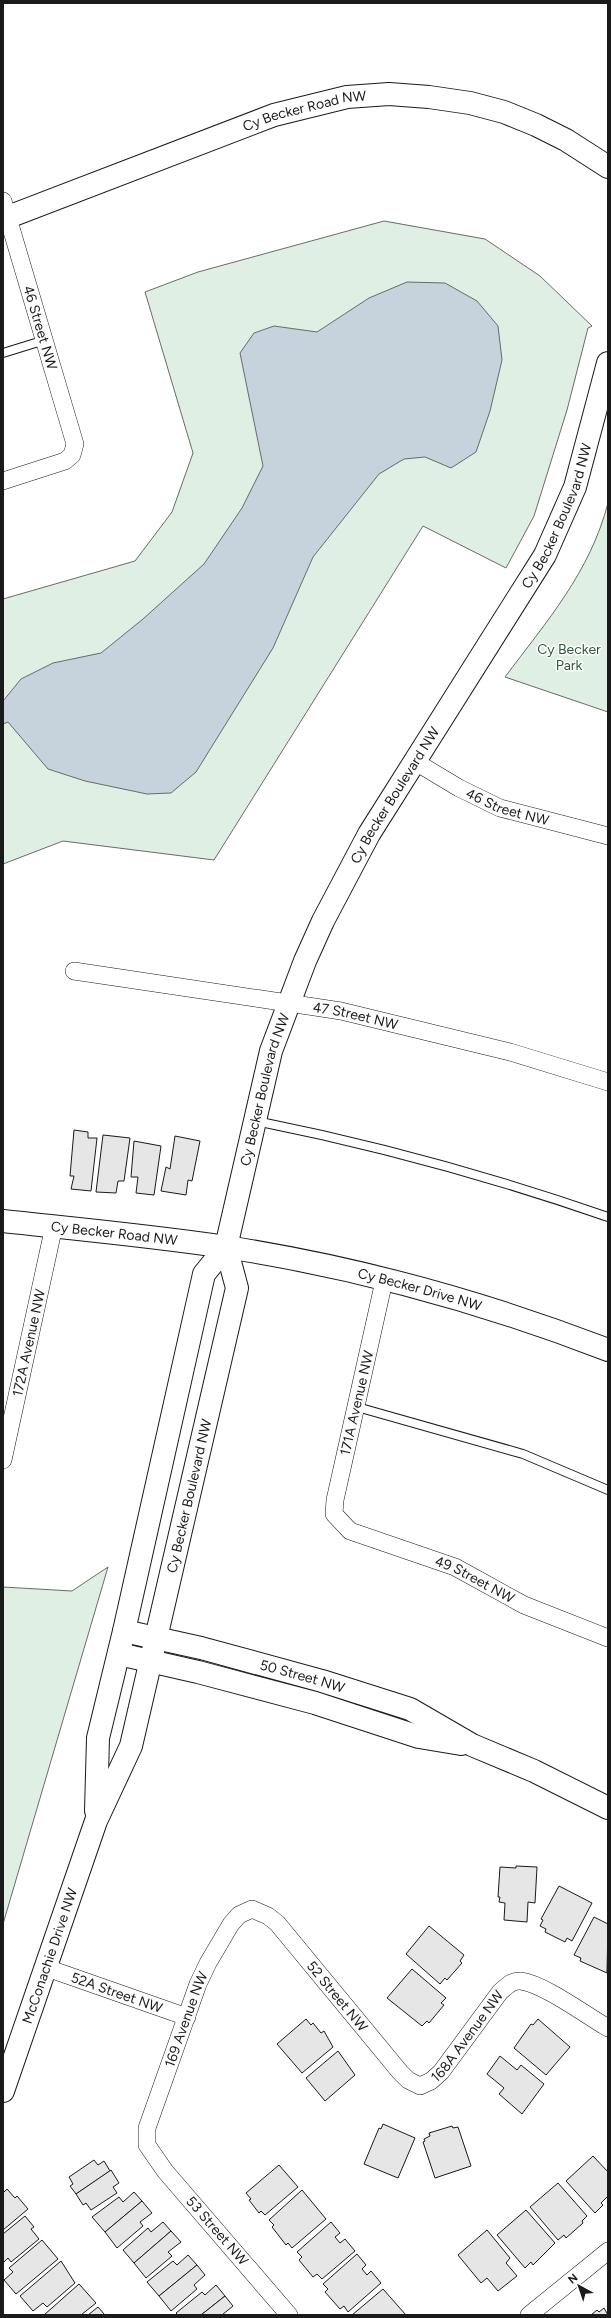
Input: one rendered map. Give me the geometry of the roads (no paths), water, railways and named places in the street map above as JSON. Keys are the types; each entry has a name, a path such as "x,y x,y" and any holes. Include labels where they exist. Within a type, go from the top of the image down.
{"street":[{"name":"Cy Becker Road NW","path":"5,213 274,115 347,97 389,94 429,97 470,103 504,112 536,125 566,140 608,167"},
{"name":"46 Street NW","path":"3,480 65,462 72,455 75,444 45,340 5,213"},
{"name":"Cy Becker Boulevard NW","path":"124,1631 204,1274 226,1247 271,1051 289,1002 323,921 370,834 414,761 545,555 575,486 608,363"},
{"name":"46 Street NW","path":"414,761 459,788 500,808 608,836"},
{"name":"47 Street NW","path":"74,971 341,1011 459,1039 566,1068 608,1082"},
{"name":"Cy Becker Road NW","path":"3,1221 226,1247"},
{"name":"172A Avenue NW","path":"3,1460 54,1226"},
{"name":"Cy Becker Boulevard NW","path":"131,1746 237,1288 226,1247"},
{"name":"Cy Becker Drive NW","path":"226,1247 334,1267 428,1291 513,1315 608,1350"},
{"name":"171A Avenue NW","path":"341,1524 334,1514 335,1500 384,1281"},
{"name":"49 Street NW","path":"341,1524 350,1531 455,1567 524,1605 608,1638"},
{"name":"50 Street NW","path":"124,1631 322,1681 410,1709 472,1745 527,1768 608,1808"},
{"name":"McConachie Drive NW","path":"96,1821 98,1738 124,1631"},
{"name":"50 Street NW","path":"119,1654 315,1703 419,1737 472,1745"},
{"name":"McConachie Drive NW","path":"3,2091 47,1968 96,1821 131,1746"},
{"name":"169 Avenue NW","path":"147,2145 147,2128 198,1984 223,1934 238,1915 252,1909"},
{"name":"52 Street NW","path":"252,1909 268,1916 277,1923 400,2072 408,2080 420,2086"},
{"name":"52A Street NW","path":"47,1968 187,2017"},
{"name":"168A Avenue NW","path":"420,2086 431,2081 441,2072 500,1992 511,1982 521,1981 545,1990 608,2028"},
{"name":"53 Street NW","path":"147,2145 165,2171 289,2315"},
{"path":"529,2315 608,2251"}],"lane":[{"path":"3,353 45,340"},
{"path":"255,1120 423,1159 544,1195 608,1217"},
{"path":"357,1407 523,1454 608,1490"}],"park label":[{"name":"Cy Becker Park","path":"569,658"}]}
